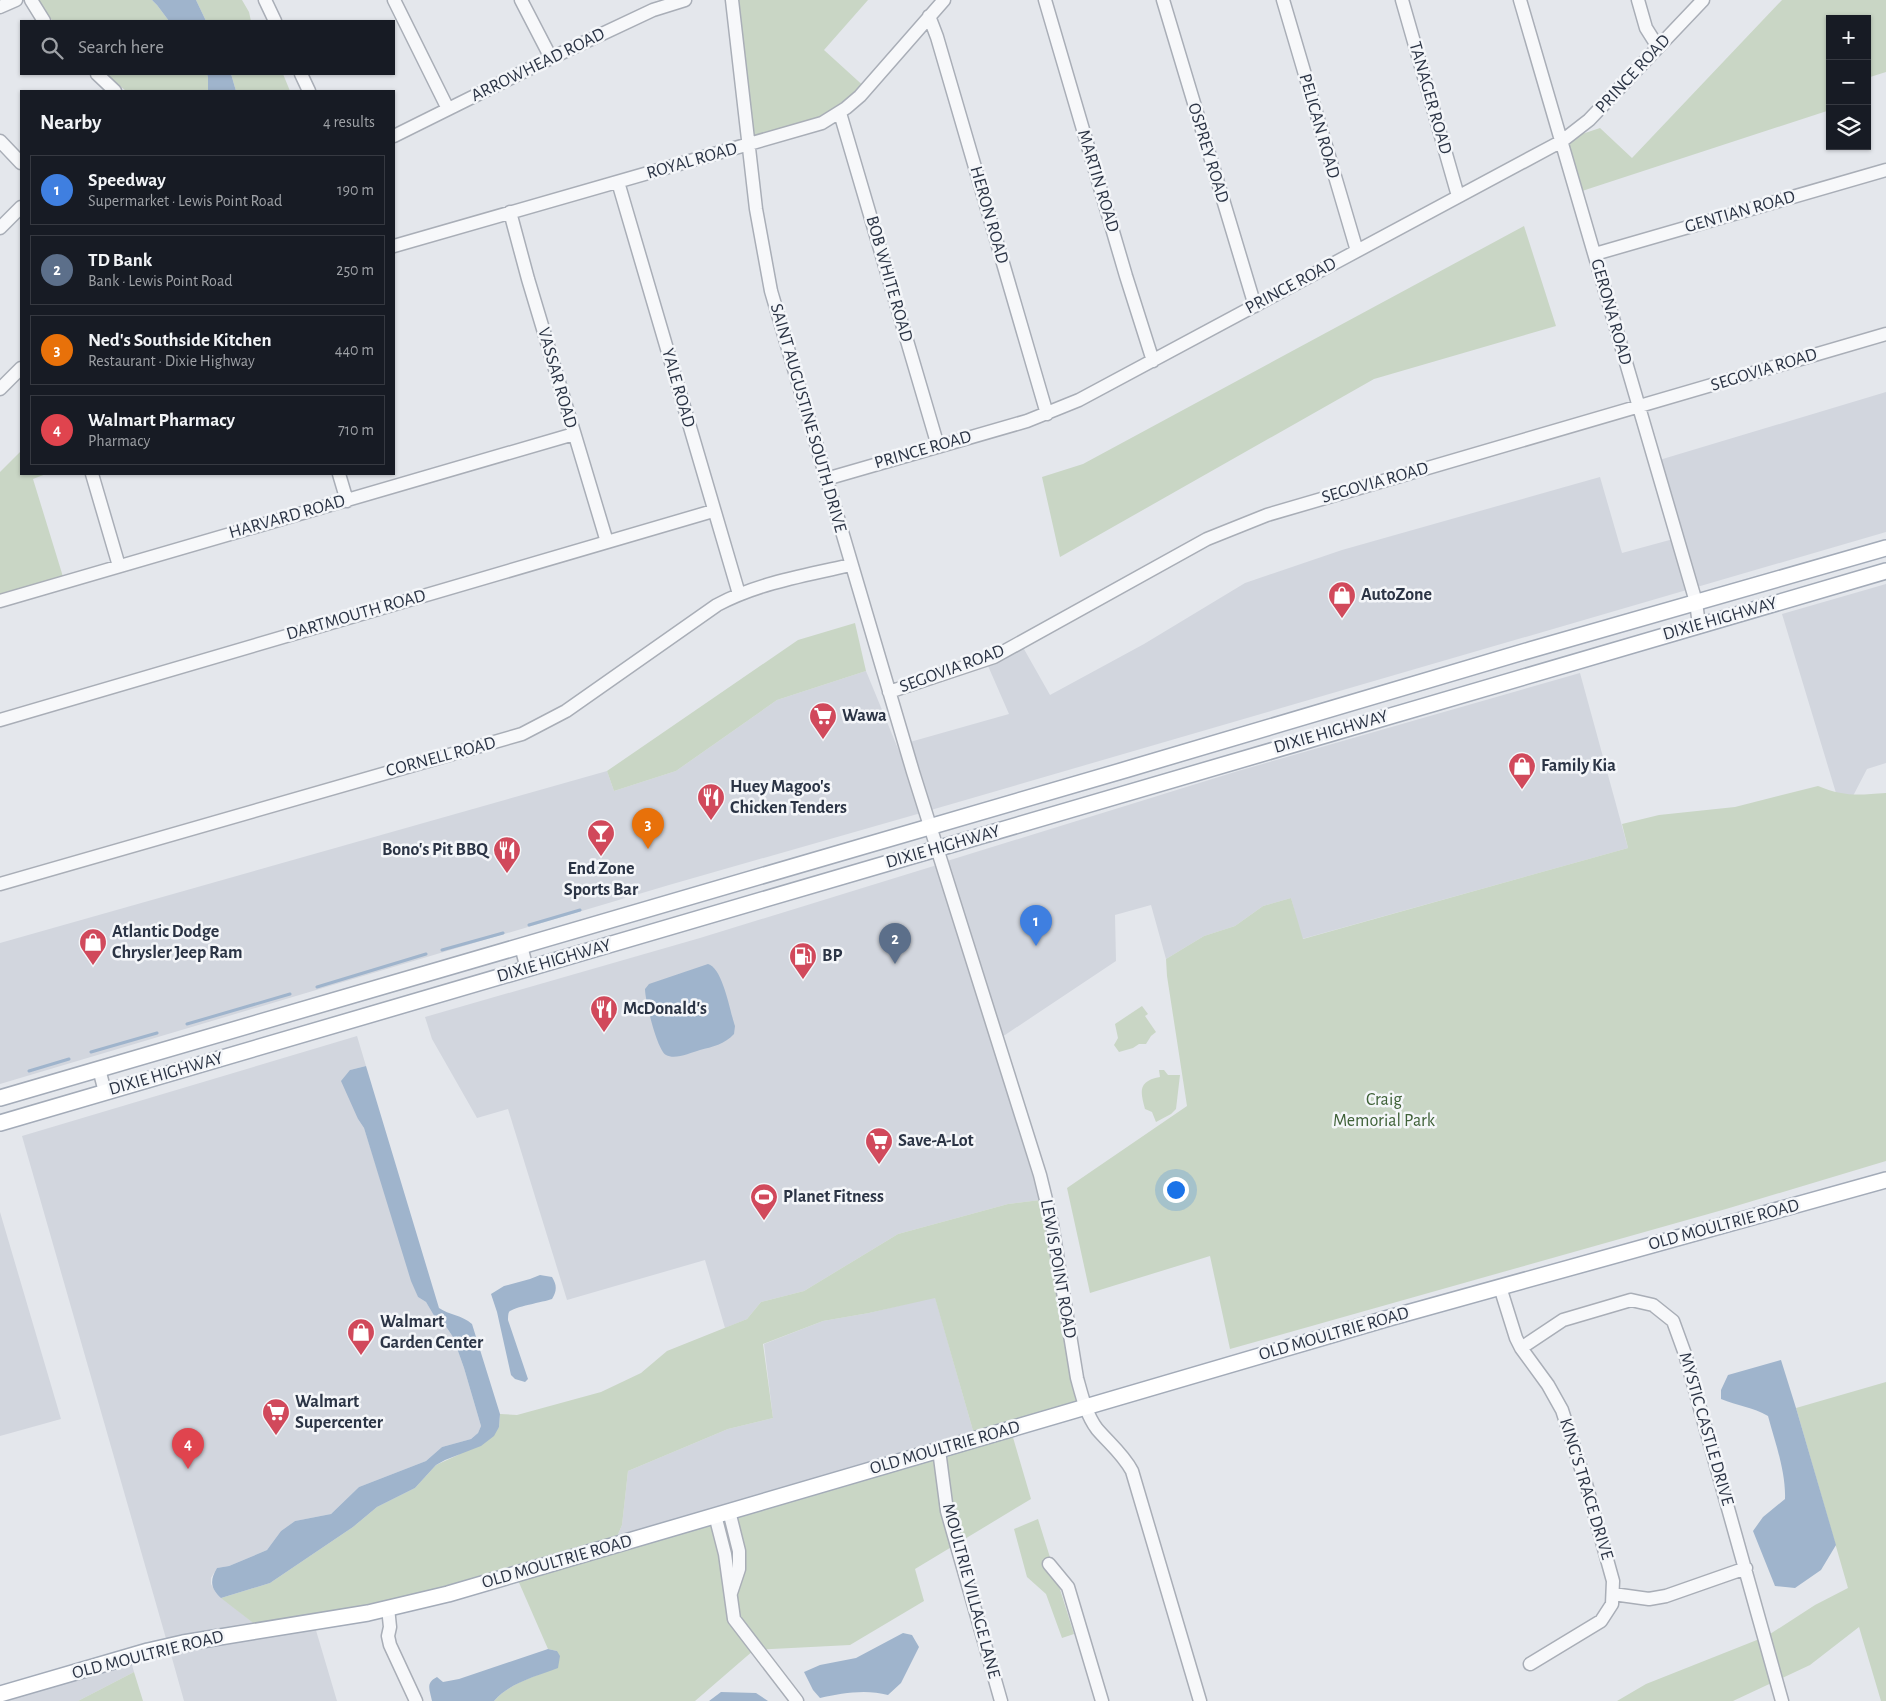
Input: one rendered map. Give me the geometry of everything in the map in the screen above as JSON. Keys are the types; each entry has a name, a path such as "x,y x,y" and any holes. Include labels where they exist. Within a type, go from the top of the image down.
{"main road":[{"name":"DIXIE HIGHWAY","path":"0,1098 1886,548"},
{"name":"DIXIE HIGHWAY","path":"0,1123 938,849 1337,730 1886,571"},
{"path":"1331,709 1337,730"},
{"name":"OLD MOULTRIE ROAD","path":"0,1694 148,1651 183,1643 388,1608 448,1594 1500,1287 1886,1180"}],"street":[{"path":"0,7 16,0"},
{"path":"31,0 43,20"},
{"path":"265,0 275,20"},
{"path":"394,0 448,109"},
{"path":"521,0 551,58"},
{"name":"ARROWHEAD ROAD","path":"395,136 551,58 651,5 685,0"},
{"name":"SAINT AUGUSTINE SOUTH DRIVE","path":"732,0 756,209 771,291 851,565 931,827"},
{"name":"ROYAL ROAD","path":"395,246 813,126 840,113 860,96 944,0"},
{"name":"MARTIN ROAD","path":"1045,0 1112,231 1153,361"},
{"name":"OSPREY ROAD","path":"1163,0 1255,306"},
{"name":"PELICAN ROAD","path":"1283,0 1357,251"},
{"name":"TANAGER ROAD","path":"1402,0 1458,196"},
{"name":"GERONA ROAD","path":"1520,0 1696,602 1699,625"},
{"path":"1638,0 1646,28 1658,47"},
{"name":"PRINCE ROAD","path":"826,479 1047,414 1079,400 1562,141 1589,120 1703,0"},
{"name":"HERON ROAD","path":"929,16 937,37 1047,414"},
{"path":"98,75 113,90"},
{"path":"302,75 309,90"},
{"name":"BOB WHITE ROAD","path":"840,113 938,446"},
{"path":"0,141 20,161"},
{"name":"GENTIAN ROAD","path":"1595,254 1886,170"},
{"name":"YALE ROAD","path":"618,182 713,511 739,594"},
{"path":"0,228 20,208"},
{"name":"VASSAR ROAD","path":"510,212 607,542"},
{"name":"SEGOVIA ROAD","path":"889,692 994,657 1199,543 1267,515 1886,334"},
{"path":"0,389 20,369"},
{"name":"HARVARD ROAD","path":"0,601 574,434"},
{"path":"92,475 118,566"},
{"path":"339,475 346,500"},
{"name":"DARTMOUTH ROAD","path":"0,720 713,511"},
{"name":"CORNELL ROAD","path":"0,884 522,734 566,711 710,611 739,594 851,565"},
{"name":"LEWIS POINT ROAD","path":"931,827 1040,1175 1052,1224 1077,1378 1085,1407 1097,1428 1121,1453 1132,1471 1200,1701"},
{"path":"521,946 528,969"},
{"path":"99,1069 105,1092"},
{"name":"KING'S TRACE DRIVE","path":"1500,1287 1521,1348 1548,1385 1562,1410 1586,1484 1613,1581 1612,1604 1601,1621 1530,1664"},
{"name":"MYSTIC CASTLE DRIVE","path":"1521,1348 1563,1320 1631,1300 1653,1305 1673,1321 1685,1354 1782,1701"},
{"name":"MOULTRIE VILLAGE LANE","path":"939,1450 947,1511 1001,1701"},
{"path":"722,1514 739,1551 739,1569 731,1593 734,1620 797,1701"},
{"path":"1048,1564 1068,1588 1102,1701"},
{"path":"1613,1594 1649,1599 1666,1596 1746,1568"},
{"path":"388,1608 390,1627 388,1636 390,1645 416,1701"}],"shaded area":[{"path":"1886,392 1886,532 931,810 910,742 1009,714 985,659 1020,642 1050,695 1144,644 1245,583 1342,550 1600,477 1622,553 1677,538 1656,461"},
{"path":"1886,584 1886,763 1867,769 1853,796 1836,793 1782,614"},
{"path":"866,671 908,773 921,813 669,885 0,1084 0,943 607,771 614,791 676,771 777,700"},
{"path":"1580,673 1628,848 1302,939 1291,898 1263,906 1235,926 1204,936 1166,959 1151,905 1115,915 1116,961 1002,1037 947,861 1238,771"},
{"path":"937,865 1040,1200 1008,1204 898,1234 804,1291 761,1302 747,1319 725,1328 705,1260 567,1300 508,1109 477,1118 432,1039 425,1017 700,938"},
{"path":"357,1036 366,1066 350,1070 358,1119 364,1128 418,1297 426,1302 436,1319 445,1325 453,1337 481,1426 478,1433 471,1439 442,1447 426,1461 359,1487 331,1514 295,1521 281,1531 267,1550 229,1566 217,1568 211,1578 211,1584 216,1593 257,1626 167,1642 22,1136"},
{"path":"0,1212 61,1419 0,1436"},
{"path":"935,1297 974,1434 616,1539 622,1525 628,1471 728,1429 773,1418 764,1344 823,1321 869,1313"},
{"path":"315,1627 337,1701 184,1701 170,1651"},
{"path":"131,1661 134,1672 78,1701 0,1701"}],"green space":[{"path":"34,0 152,0 168,20 52,20"},
{"path":"196,0 242,0 249,12 251,20 206,20"},
{"path":"738,0 868,0 824,50 868,90 839,115 754,143"},
{"path":"1782,0 1886,0 1886,72 1871,77 1871,15 1826,15 1826,111 1579,192 1561,141 1600,128 1632,158"},
{"path":"107,75 207,75 208,77 208,90 125,90"},
{"path":"231,75 283,75 290,90 236,90"},
{"path":"1524,226 1556,326 1374,379 1060,557 1042,477 1083,464"},
{"path":"20,452 20,475 43,475 33,479 64,580 0,600 0,472"},
{"path":"855,623 866,671 777,700 676,771 614,791 607,771 798,640"},
{"name":"Craig Memorial Park","path":"1818,786 1836,792 1852,794 1886,793 1886,1161 1726,1209 1230,1349 1210,1256 1090,1293 1067,1188 1187,1106 1166,959 1204,936 1235,926 1263,906 1291,898 1303,939 1628,848 1622,824 1659,815 1735,807"},
{"path":"1142,1006 1148,1014 1145,1016 1156,1032 1146,1044 1139,1044 1119,1052 1114,1045 1118,1038 1115,1024"},
{"path":"1159,1070 1164,1070 1168,1075 1180,1075 1176,1109 1156,1122 1152,1112 1145,1109 1142,1088 1148,1081 1160,1077"},
{"path":"1040,1200 1047,1225 1078,1404 974,1434 935,1298 823,1321 763,1344 773,1418 728,1429 628,1471 622,1525 616,1539 407,1599 257,1626 221,1598 270,1583 353,1527 377,1507 415,1488 436,1465 458,1455 499,1427 500,1414 517,1415 601,1392 641,1373 667,1351 747,1319 761,1302 804,1291 898,1234 1008,1204"},
{"path":"1886,1382 1886,1701 1881,1701 1859,1627 1810,1665 1733,1701 1617,1701 1646,1684 1767,1636 1815,1605 1848,1588 1796,1408"},
{"path":"1012,1434 1031,1499 915,1569 924,1601 850,1645 754,1650 695,1701 494,1701 507,1689 558,1667 557,1651 548,1649 517,1578"},
{"path":"1038,1519 1074,1634 1062,1638 1046,1594 1027,1577 1014,1529"},
{"path":"134,1672 143,1701 78,1701"}],"water":[{"path":"152,0 196,0 206,20 168,20"},
{"path":"207,75 231,75 236,90 208,90"},
{"path":"708,964 718,973 722,982 735,1026 734,1034 722,1043 714,1046 674,1057 666,1055 655,1035 645,989 649,984"},
{"path":"366,1066 439,1308 472,1324 500,1414 499,1427 494,1436 481,1446 436,1465 415,1488 377,1507 353,1527 270,1583 221,1598 212,1584 217,1568 229,1566 267,1550 281,1531 295,1521 331,1514 359,1487 426,1461 442,1447 471,1439 478,1433 481,1426 453,1337 445,1325 436,1319 426,1302 418,1297 411,1281 364,1128 341,1081 350,1070"},
{"path":"540,1275 552,1277 554,1280 556,1288 552,1299 516,1308 509,1312 508,1315 528,1379 525,1382 515,1379 511,1375 497,1312 491,1294 504,1286"},
{"path":"1781,1360 1836,1545 1821,1570 1795,1588 1775,1586 1753,1531 1763,1517 1785,1499 1782,1468 1768,1416 1721,1399 1721,1390 1728,1375"},
{"path":"903,1633 912,1635 919,1647 901,1683 888,1695 863,1692 820,1698 813,1690 804,1672 820,1665 856,1658"},
{"path":"548,1649 557,1651 560,1656 558,1668 532,1677 507,1689 494,1701 432,1701 430,1684 437,1677 443,1682 459,1679"},
{"path":"721,1692 756,1693 768,1701 709,1701"}],"waterway":[{"path":"529,925 580,910"},
{"path":"442,950 503,933"},
{"path":"317,987 426,954"},
{"path":"187,1024 290,994"},
{"path":"91,1052 157,1033"},
{"path":"29,1071 69,1059"}],"place":[{"name":"AutoZone","path":"1342,619"},
{"name":"Wawa","path":"823,740"},
{"name":"Family Kia","path":"1522,790"},
{"name":"Huey Magoo's Chicken Tenders","path":"711,821"},
{"name":"Ned's Southside Kitchen","path":"648,849"},
{"name":"End Zone Sports Bar","path":"601,857"},
{"name":"Bono's Pit BBQ","path":"507,874"},
{"name":"Speedway","path":"1036,946"},
{"name":"TD Bank","path":"895,964"},
{"name":"Atlantic Dodge Chrysler Jeep Ram","path":"93,966"},
{"name":"BP","path":"803,980"},
{"name":"McDonald's","path":"604,1033"},
{"name":"Save-A-Lot","path":"879,1165"},
{"name":"Planet Fitness","path":"764,1221"},
{"name":"Walmart Garden Center","path":"361,1356"},
{"name":"Walmart Supercenter","path":"276,1436"},
{"name":"Walmart Pharmacy","path":"188,1469"}]}
